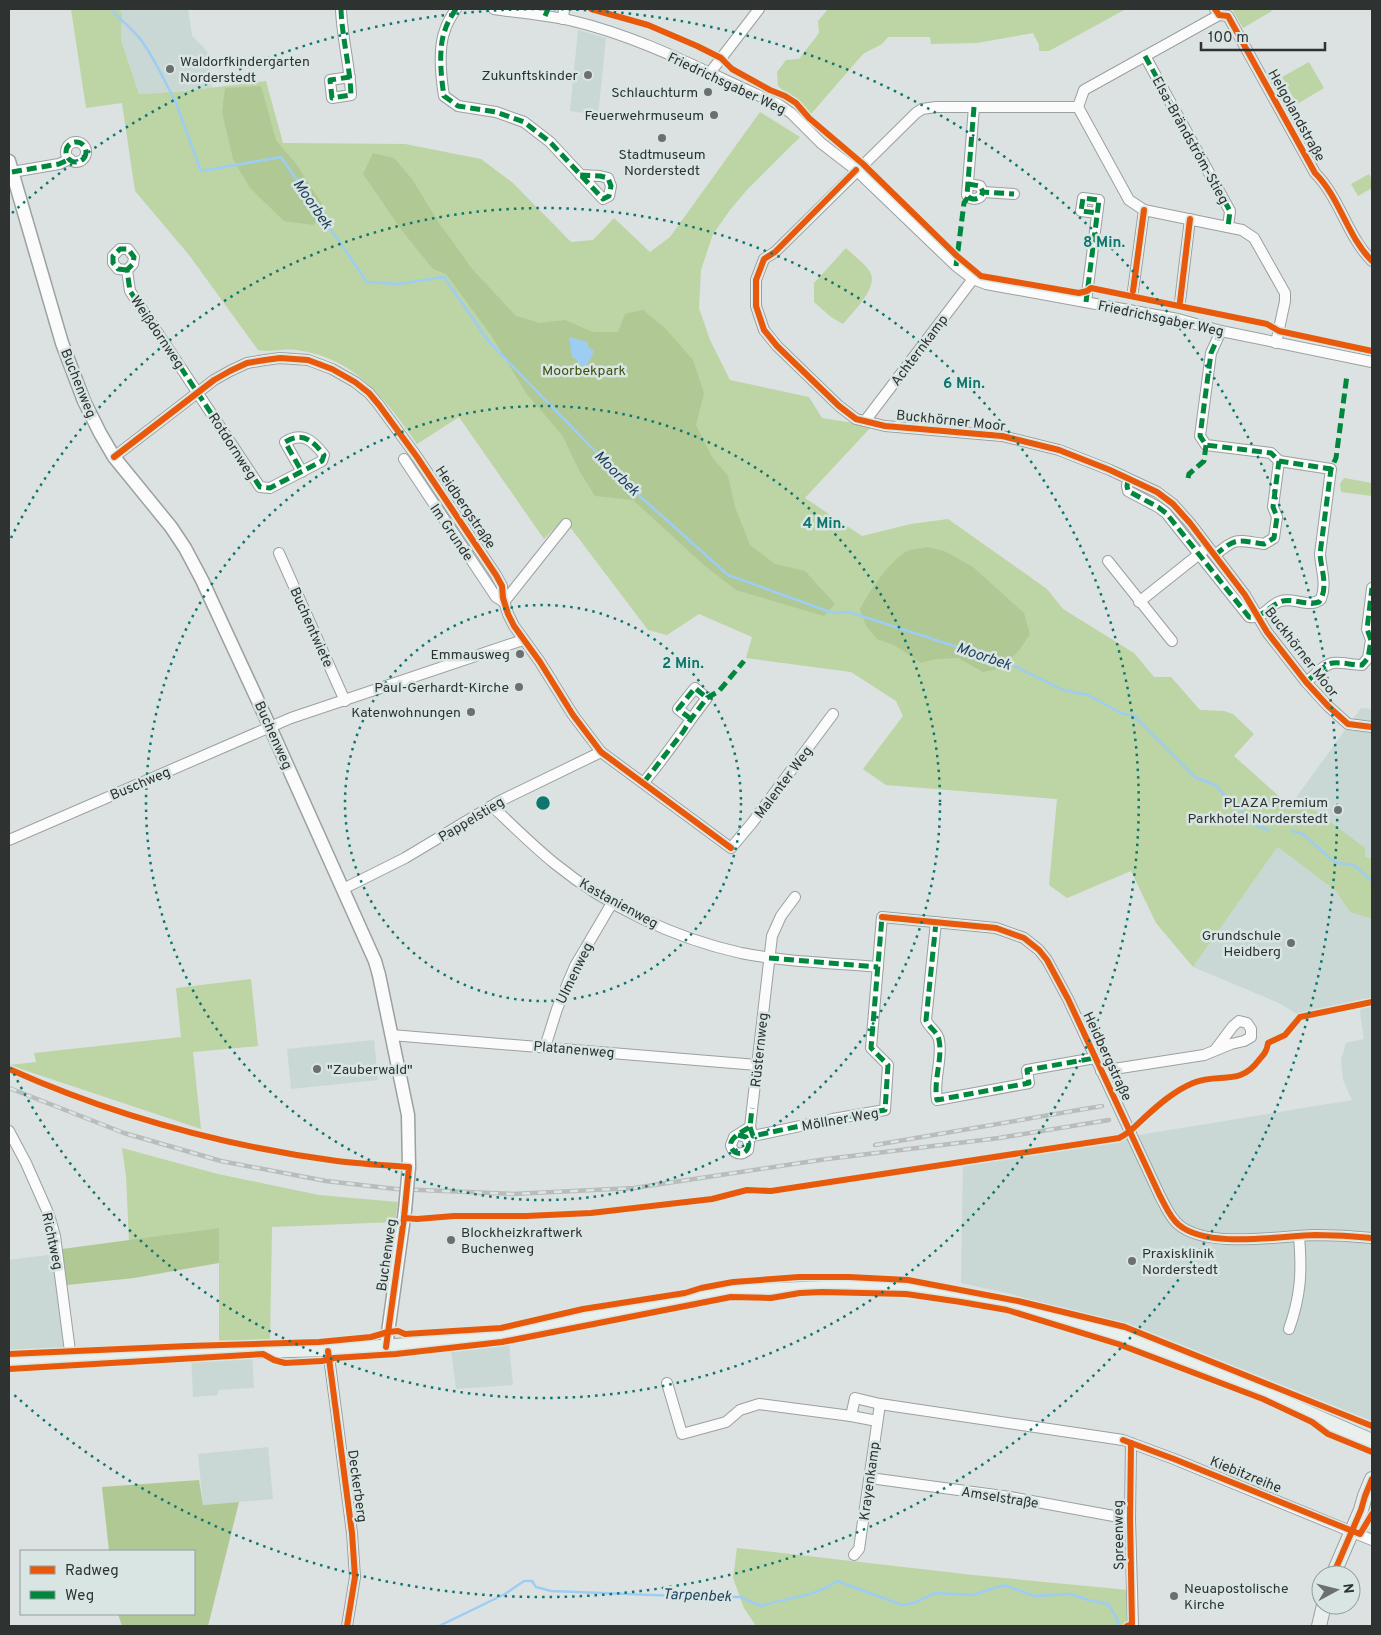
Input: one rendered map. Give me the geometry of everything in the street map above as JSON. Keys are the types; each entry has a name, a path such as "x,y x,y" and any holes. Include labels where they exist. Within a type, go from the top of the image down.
{"main road":[{"path":"9,1362 211,1352 328,1349 487,1338 661,1304 741,1291 847,1287 921,1291 958,1295 1017,1306 1093,1326 1182,1358 1372,1441"},
{"path":"1337,1565 1372,1479"},
{"path":"1361,1510 1372,1498"}],"street":[{"path":"340,9 350,77"},
{"path":"456,9 444,30 441,56 441,78 444,96 458,106 496,112 524,122 550,142 580,175"},
{"name":"Friedrichsgaber Weg","path":"494,9 564,14 646,45 784,109 791,113 821,143 856,170 953,264 973,279 986,284 1178,319 1221,331 1372,362"},
{"path":"709,74 759,9"},
{"path":"1217,12 1145,56 1084,90 1078,107 1129,200 1144,210 1242,230 1254,238 1285,293 1276,343"},
{"name":"Helgolandstraße","path":"1217,12 1228,16 1315,173 1324,182 1361,250 1372,261"},
{"name":"Elsa-Brändström-Stieg","path":"1145,56 1230,211 1228,227"},
{"name":"Buckhörner Moor","path":"1078,107 936,107 922,109 916,113 856,170 775,252 764,259 756,280 756,306 764,330 777,346 829,397 852,416 885,426 1002,436 1059,450 1110,470 1165,497 1182,513 1215,555 1245,595 1267,632 1306,682 1348,724 1372,727"},
{"path":"974,107 967,195 970,198 979,198 983,192 1014,194"},
{"path":"10,166 59,164 70,159"},
{"name":"Buchenweg","path":"10,166 70,365 88,409 114,456 154,504 185,548 202,580 270,726 343,889 379,975 408,1115 408,1167 405,1210 386,1346"},
{"path":"1133,291 1144,210"},
{"path":"1086,302 1097,214"},
{"path":"1180,302 1190,219"},
{"name":"Weißdornweg","path":"127,270 130,291 198,392"},
{"name":"Achternkamp","path":"865,421 973,279"},
{"path":"1221,331 1211,353 1200,436 1206,445 1271,453 1279,461 1331,469 1320,554 1324,577 1321,599 1312,604 1282,601 1258,616"},
{"name":"Heidbergstraße","path":"114,456 214,380 238,367 280,358 297,358 320,364 355,382 379,404 417,457 500,582 508,614 523,640 540,662 573,715 601,752 731,848"},
{"name":"Rotdornweg","path":"198,392 260,487 270,488 302,472"},
{"name":"Im Grunde","path":"404,459 496,597 504,602"},
{"path":"1215,555 1231,542 1237,540 1264,544 1274,538 1277,517 1273,507 1279,461"},
{"name":"Buckhörner Moor","path":"1128,480 1127,489 1131,494 1158,507 1172,520 1246,615 1252,618 1258,616"},
{"path":"1158,507 1165,497"},
{"path":"504,602 566,524"},
{"path":"1139,602 1208,547"},
{"name":"Buchentwiete","path":"279,553 345,701"},
{"path":"1108,561 1172,641"},
{"path":"1306,682 1329,664 1335,662 1362,666 1368,658 1371,640 1368,629 1372,588"},
{"name":"Buschweg","path":"9,840 270,726 523,640"},
{"name":"Malenter Weg","path":"731,848 834,714"},
{"path":"644,782 683,732 690,719"},
{"name":"Pappelstieg","path":"343,889 405,858 532,784 601,752"},
{"name":"Kastanienweg","path":"492,806 554,863 612,903 688,938 734,951 769,958"},
{"name":"Rüsternweg","path":"749,1143 772,936 781,916 794,897"},
{"name":"Ulmenweg","path":"545,1047 556,1009 575,966 612,903"},
{"name":"Heidbergstraße","path":"882,917 996,928 1024,938 1039,950 1047,960 1068,999 1160,1196 1179,1226 1197,1234 1215,1238 1249,1240 1299,1236 1372,1238"},
{"name":"Möllner Weg","path":"750,1127 753,1136 885,1110 888,1065 871,1048 882,917"},
{"name":"Heidbergstraße","path":"936,922 926,1020 937,1033 940,1043 935,1092 936,1100 1029,1083 1026,1070 1095,1058"},
{"path":"769,958 878,967"},
{"name":"Platanenweg","path":"391,1035 757,1065"},
{"name":"Heidbergstraße","path":"1101,1072 1204,1055 1215,1050"},
{"path":"738,1136 746,1137 749,1143 746,1152 741,1154 732,1150 733,1139 750,1127"},
{"name":"Richtweg","path":"9,1132 38,1190 51,1222 58,1256 71,1359"},
{"path":"1289,1329 1298,1302 1300,1286 1299,1236"},
{"name":"Deckerberg","path":"328,1349 352,1533 355,1577 347,1626"},
{"path":"667,1383 682,1434 726,1422 740,1410 759,1404 878,1421"},
{"name":"Kiebitzreihe","path":"851,1416 855,1398 880,1404 1123,1440 1352,1530 1372,1540"},
{"name":"Krayenkamp","path":"854,1556 859,1549 880,1404"},
{"name":"Spreenweg","path":"1131,1443 1130,1518 1133,1626"},
{"name":"Amselstraße","path":"870,1478 1010,1497 1130,1518"}],"shaded area":[{"name":"Waldorfkindergarten Norderstedt","path":"119,9 188,9 192,36 207,51 212,88 139,94 121,40 122,15"},
{"name":"Zukunftskinder","path":"578,30 606,38 598,115 570,111"},
{"path":"1361,708 1372,709 1372,858 1365,857 1290,806"},
{"path":"1279,848 1336,891 1350,912 1372,919 1372,1427 1095,1318 1011,1294 961,1283 963,1160 1139,1135 1352,1100 1343,1080 1341,1060 1346,1043 1364,1039 1360,1013 1363,999 1299,1015 1279,1003 1193,967 1276,849"},
{"path":"374,1040 378,1080 291,1089 287,1049"},
{"path":"55,1254 67,1350 9,1354 9,1260"},
{"path":"509,1344 513,1385 456,1389 451,1350"},
{"path":"252,1352 254,1388 218,1390 218,1395 193,1397 191,1356"},
{"path":"268,1447 273,1499 203,1505 198,1454"}],"green space":[{"name":"Moorbekpark","path":"71,9 119,9 122,14 121,40 139,94 184,91 266,81 283,143 405,144 481,159 513,183 571,242 593,240 614,218 650,252 670,237 760,112 800,137 746,191 713,234 701,270 699,308 710,340 730,380 809,397 822,418 872,426 805,498 862,536 911,524 948,519 1047,589 1063,609 1134,653 1154,677 1171,677 1200,710 1224,711 1233,714 1254,734 1234,756 1290,806 1309,806 1365,848 1365,857 1372,858 1372,919 1350,912 1336,891 1279,848 1276,849 1193,967 1156,923 1131,871 1067,898 1049,885 1057,799 886,785 863,769 903,716 896,701 851,672 746,658 752,637 699,614 667,635 648,630 564,519 544,539 459,417 417,444 381,397 352,371 335,361 317,354 296,350 258,350 189,255 135,191 122,103 86,108"},
{"path":"828,9 1126,9 1049,51 1039,51 1039,45 1033,33 977,43 931,44 930,37 888,37 882,44 863,54 811,114 778,86 777,72 786,60 799,59 819,33 818,21"},
{"path":"1232,9 1270,9 1272,11 1243,28"},
{"path":"1309,62 1324,88 1297,104 1282,77"},
{"path":"261,86 276,140 296,164 322,204 314,225 284,221 250,188 233,159 222,112 225,88"},
{"path":"373,153 394,158 412,179 439,223 473,270 516,316 540,323 565,320 593,332 618,332 625,314 643,310 665,328 693,360 704,393 696,425 712,457 728,476 735,507 750,545 775,564 805,571 835,604 824,616 736,590 705,566 633,500 595,496 580,472 562,435 526,393 491,335 446,274 433,269 403,232 363,174"},
{"path":"1369,174 1372,180 1372,188 1358,196 1351,184"},
{"path":"846,248 867,268 872,280 867,294 843,324 831,317 814,302 814,283"},
{"path":"1344,478 1372,483 1372,496 1341,492 1340,484"},
{"path":"927,547 944,551 973,567 1024,613 1030,634 1003,668 983,672 958,658 936,659 921,663 896,646 877,639 866,626 860,609 879,579 904,553"},
{"path":"251,979 258,1046 193,1052 201,1129 9,1065 36,1062 34,1053 181,1037 176,988"},
{"path":"122,1148 218,1174 319,1195 398,1202 395,1222 272,1227 270,1340 219,1343 219,1228 129,1241 126,1176"},
{"path":"219,1228 219,1263 134,1278 67,1285 62,1249"},
{"path":"199,1480 203,1505 239,1502 208,1626 122,1626 118,1615 195,1615 195,1550 109,1550 102,1487"},
{"path":"737,1548 973,1575 1128,1590 1130,1626 756,1626 744,1608 733,1578"}],"water":[{"path":"569,337 588,342 588,347 594,351 586,367 579,364 575,358 572,358"}],"waterway":[{"name":"Moorbek","path":"111,9 138,36 155,63 176,103 201,171 281,157 367,282 398,284 444,277 489,342 632,489 728,575 833,613 849,612 1010,664 1063,690 1088,695 1121,713 1134,716 1195,777 1215,785 1255,825 1268,830"},
{"name":"Moorbek","path":"1292,831 1303,834 1332,860 1338,863 1354,865 1372,881"},
{"name":"Tarpenbek","path":"439,1626 505,1594 524,1581 532,1581 536,1587 551,1591 740,1597 761,1606 810,1594 828,1587 837,1581 902,1605 914,1603 935,1593 973,1595 1004,1585 1034,1596 1071,1594 1108,1604 1117,1619 1118,1626"}],"railway":[{"path":"9,1088 124,1133 221,1161 326,1181 396,1189 513,1194 634,1188 827,1159 999,1138 1109,1120"},
{"path":"875,1145 1102,1106"}],"marked path":[{"path":"341,9 343,31 349,73 350,84 351,95 332,98 330,80 350,77"},
{"path":"456,9 446,27 441,45 441,72 444,96 458,106 496,112 524,122 550,142 603,199 609,196 611,186 608,178 600,176 580,175"},
{"path":"545,16 548,9"},
{"path":"1145,56 1230,211 1228,227"},
{"path":"974,107 967,195 972,199 976,199 983,192"},
{"path":"76,142 83,145 86,152 83,159 76,162 69,159 66,152 69,145 76,142"},
{"path":"12,172 59,164 70,159"},
{"path":"968,184 980,186 983,192 1014,194"},
{"path":"956,266 964,203 968,197"},
{"path":"1086,302 1099,200 1083,198 1081,211 1097,213"},
{"path":"127,270 118,269 113,263 113,256 120,249 128,249 134,257 133,264 127,270 130,291 260,487 270,488 322,461 324,455 312,442 297,437 285,442 302,472"},
{"path":"1221,331 1211,353 1200,436 1206,445 1271,453 1279,461 1331,469"},
{"path":"1128,480 1128,491 1166,513 1249,617 1257,616 1284,601 1319,602 1324,591 1320,554 1331,469 1336,458 1347,375"},
{"path":"1188,478 1189,474 1204,461 1206,445"},
{"path":"1215,555 1237,541 1264,544 1274,538 1277,517 1273,507 1279,461"},
{"path":"1306,682 1322,668 1330,664 1362,665 1368,658 1371,640 1367,629 1372,588"},
{"path":"644,782 707,698 719,691 744,661"},
{"path":"691,719 678,709 695,688 707,698"},
{"path":"750,1127 753,1136 885,1110 888,1065 871,1048 882,917"},
{"path":"936,922 926,1020 937,1035 940,1047 936,1085 937,1100 1029,1083 1027,1070 1095,1058"},
{"path":"769,958 878,967"},
{"path":"738,1135 746,1137 749,1143 747,1149 740,1153 736,1153 733,1150 731,1143 737,1135 750,1127 752,1108"}],"cycle path":[{"path":"591,9 648,25 697,46 721,58 732,69 796,103 809,118 863,164 957,256 981,276 1079,293 1091,288 1267,324 1279,331 1372,351"},
{"path":"1215,9 1219,15 1228,16 1315,173 1324,183 1356,240 1372,261"},
{"path":"856,170 775,252 764,259 756,280 756,306 764,330 777,346 839,406 856,419 885,426 1002,436 1059,450 1110,470 1157,492 1173,504 1190,523 1245,595 1267,632 1306,682 1348,724 1372,727"},
{"path":"1133,291 1144,210"},
{"path":"1180,302 1190,219"},
{"path":"114,457 214,380 247,363 280,358 308,360 332,369 355,382 369,393 379,405 417,457 496,575 502,586 503,598 514,626 540,662 573,715 601,752 731,848"},
{"path":"882,917 996,928 1024,938 1039,950 1047,960 1068,999 1160,1196 1170,1215 1179,1225 1207,1237 1225,1239 1264,1239 1315,1235 1372,1238"},
{"path":"404,1218 591,1213 712,1199 747,1190 771,1191 1119,1138 1166,1099 1186,1086 1203,1080 1229,1078 1252,1068 1266,1050 1268,1043 1285,1035 1300,1017 1372,1002"},
{"path":"9,1069 88,1101 170,1127 295,1155 364,1164 409,1167 404,1218 386,1347"},
{"path":"9,1354 319,1342 371,1337 398,1331 405,1334 501,1328 583,1309 685,1293 733,1282 799,1277 908,1280 1018,1301 1125,1327 1372,1426"},
{"path":"9,1369 263,1354 285,1363 322,1361 334,1358 396,1354 502,1342 731,1297 771,1298 800,1293 822,1292 906,1294 1007,1310 1118,1344 1263,1399 1312,1422 1328,1434 1372,1452"},
{"path":"328,1351 352,1533 355,1577 347,1626"},
{"path":"1123,1440 1360,1534 1372,1514"},
{"path":"1127,1626 1132,1624 1131,1443"},
{"path":"1337,1565 1372,1479"}],"place":[{"name":"Waldorfkindergarten Norderstedt","path":"170,69"},
{"name":"Zukunftskinder","path":"588,75"},
{"name":"Schlauchturm","path":"708,92"},
{"name":"Feuerwehrmuseum","path":"714,115"},
{"name":"Stadtmuseum Norderstedt","path":"662,138"},
{"name":"Emmausweg","path":"520,654"},
{"name":"Paul-Gerhardt-Kirche","path":"519,687"},
{"name":"Katenwohnungen","path":"471,712"},
{"name":"PLAZA Premium Parkhotel Norderstedt","path":"1338,810"},
{"name":"Grundschule Heidberg","path":"1291,943"},
{"name":"\"Zauberwald\"","path":"317,1069"},
{"name":"Blockheizkraftwerk Buchenweg","path":"451,1240"},
{"name":"Praxisklinik Norderstedt","path":"1132,1261"},
{"name":"Neuapostolische Kirche","path":"1174,1596"}]}
